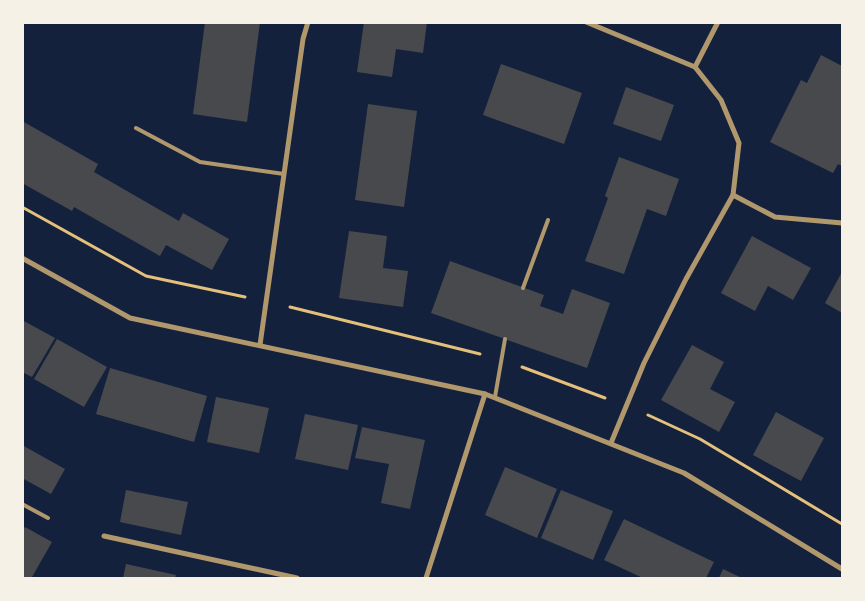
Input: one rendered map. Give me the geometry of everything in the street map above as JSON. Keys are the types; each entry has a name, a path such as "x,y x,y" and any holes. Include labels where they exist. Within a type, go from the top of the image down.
{"street":[{"path":"260,345 303,39 308,22"},
{"path":"586,22 695,66 722,100 739,142 733,195 686,280 644,363 611,443"},
{"path":"695,66 718,22"},
{"path":"733,195 775,218 842,223"},
{"path":"22,258 130,318 485,394 611,443 684,474 842,569"},
{"path":"426,578 485,394"},
{"path":"104,536 297,578"}],"lane":[{"path":"136,128 200,162 284,174"},
{"path":"523,288 548,220"},
{"path":"495,398 505,339"},
{"path":"22,504 48,518"}],"path":[{"path":"22,208 146,276 266,302 502,359 627,406 700,439 842,524"}],"building":[{"path":"205,22 260,22 247,122 193,114"},
{"path":"364,22 427,22 423,53 396,49 392,77 357,72"},
{"path":"821,55 842,66 842,166 838,164 833,173 770,142 801,80 807,83"},
{"path":"501,64 582,93 564,144 483,115"},
{"path":"626,87 674,105 661,141 613,124"},
{"path":"368,104 417,111 404,207 355,200"},
{"path":"22,121 98,164 94,172 179,221 183,213 229,239 212,270 166,245 160,256 74,207 72,211 22,183"},
{"path":"619,157 679,179 666,216 647,209 624,274 585,261 608,198 605,196"},
{"path":"349,231 387,236 383,268 408,271 403,307 339,298"},
{"path":"752,236 811,268 793,300 768,286 755,311 721,293"},
{"path":"450,261 544,295 540,306 563,314 572,289 610,303 587,368 431,313"},
{"path":"842,272 842,313 825,303"},
{"path":"22,320 55,338 32,377 22,372"},
{"path":"57,339 107,367 84,407 34,379"},
{"path":"692,345 724,362 710,389 735,402 719,432 661,400"},
{"path":"110,368 207,396 194,442 96,414"},
{"path":"216,397 269,408 259,453 207,442"},
{"path":"776,412 824,438 801,481 753,455"},
{"path":"305,414 358,425 348,470 295,459"},
{"path":"362,427 425,440 410,509 381,503 389,464 355,458"},
{"path":"22,445 65,469 51,494 22,478"},
{"path":"505,467 557,489 537,538 485,515"},
{"path":"126,490 188,502 181,535 120,522"},
{"path":"561,490 613,511 593,560 541,538"},
{"path":"624,519 714,562 706,578 643,578 604,560"},
{"path":"25,527 52,542 32,577 35,578 22,578 22,531"},
{"path":"126,564 176,575 175,578 123,578"},
{"path":"723,569 742,578 719,578"}]}
